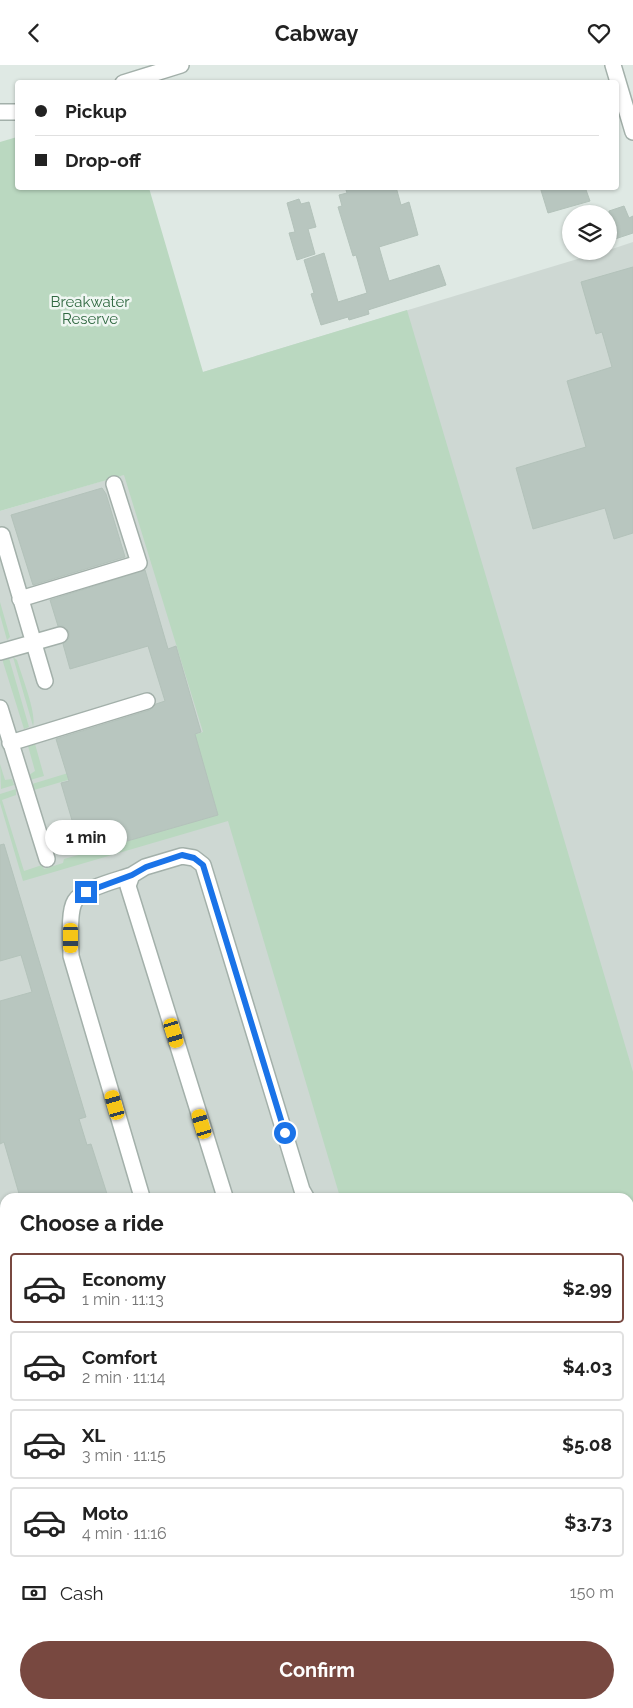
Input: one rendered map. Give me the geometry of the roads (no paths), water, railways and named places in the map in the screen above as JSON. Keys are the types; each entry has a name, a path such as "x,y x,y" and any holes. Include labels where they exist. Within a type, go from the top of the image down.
{"street":[{"path":"133,80 182,65"},
{"path":"613,65 617,80"},
{"path":"619,85 633,132"},
{"path":"0,112 15,112"},
{"path":"20,599 139,563 114,484"},
{"path":"0,535 2,535 45,681"},
{"path":"0,652 60,635"},
{"path":"10,743 147,701"},
{"path":"0,708 47,859"},
{"path":"141,1193 71,956 71,920 75,901 86,892 132,875 146,867 182,855 194,858 203,865 304,1193"},
{"path":"132,875 128,886 224,1193"}],"park label":[{"name":"Breakwater Reserve","path":"90,310"}]}
